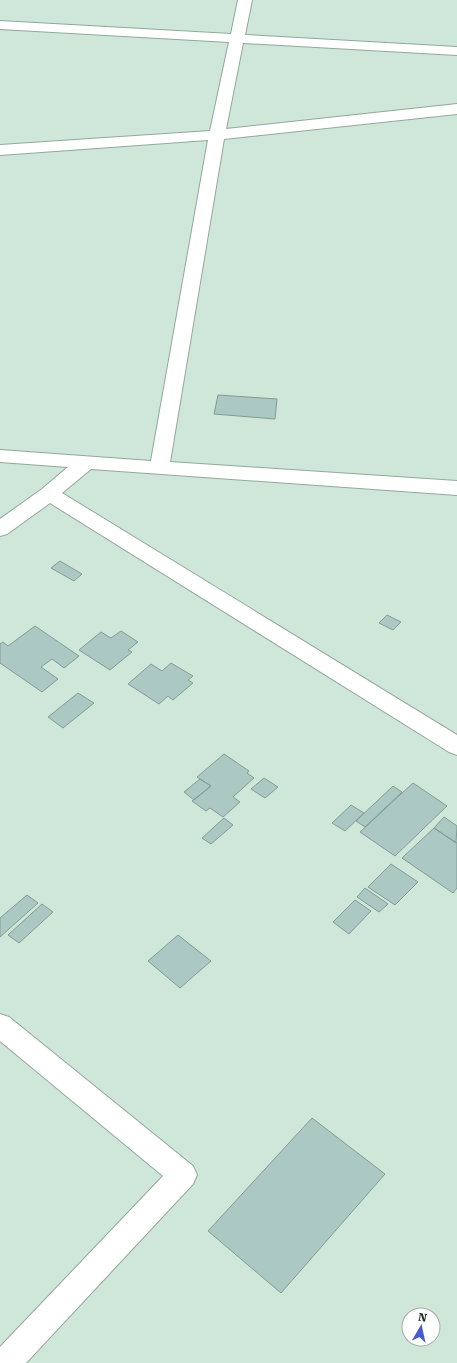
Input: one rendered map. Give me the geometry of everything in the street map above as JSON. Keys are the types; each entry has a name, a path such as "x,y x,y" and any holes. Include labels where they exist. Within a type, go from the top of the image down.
{"street":[{"path":"159,468 217,135 245,0"},
{"path":"0,25 237,37 457,51"},
{"path":"0,150 217,135 457,109"},
{"path":"0,456 457,488"},
{"path":"0,529 49,494 87,462"},
{"path":"49,494 457,746"},
{"path":"0,1025 183,1175 5,1363"}],"building":[{"path":"218,395 277,399 275,419 214,414"},
{"path":"60,561 82,574 74,581 51,568"},
{"path":"387,615 401,622 393,630 379,623"},
{"path":"35,626 79,656 64,668 52,659 41,667 58,679 42,692 0,663 0,644 3,642 8,646"},
{"path":"121,631 138,642 128,650 132,652 110,670 79,650 101,632 111,638"},
{"path":"171,663 193,676 188,680 193,683 173,700 168,696 159,704 128,684 151,664 162,671"},
{"path":"78,693 94,703 63,728 48,717"},
{"path":"224,754 249,771 247,773 254,778 233,797 240,802 223,817 210,808 206,811 192,801 211,786 197,777"},
{"path":"264,778 278,787 265,798 251,789"},
{"path":"200,779 211,786 194,800 184,792"},
{"path":"413,783 447,806 395,856 360,832"},
{"path":"393,786 402,792 365,827 356,821"},
{"path":"351,805 364,813 345,831 332,823"},
{"path":"444,817 457,826 456,843 434,828"},
{"path":"224,818 233,825 211,844 202,838"},
{"path":"434,828 457,843 457,888 453,893 402,858"},
{"path":"391,864 418,882 395,905 368,887"},
{"path":"365,888 388,904 379,912 357,897"},
{"path":"27,895 38,903 0,937 0,918"},
{"path":"355,900 371,911 349,934 333,922"},
{"path":"42,904 53,912 19,943 8,935"},
{"path":"178,935 211,961 180,988 148,961"},
{"path":"312,1118 385,1174 281,1293 208,1231"}]}
